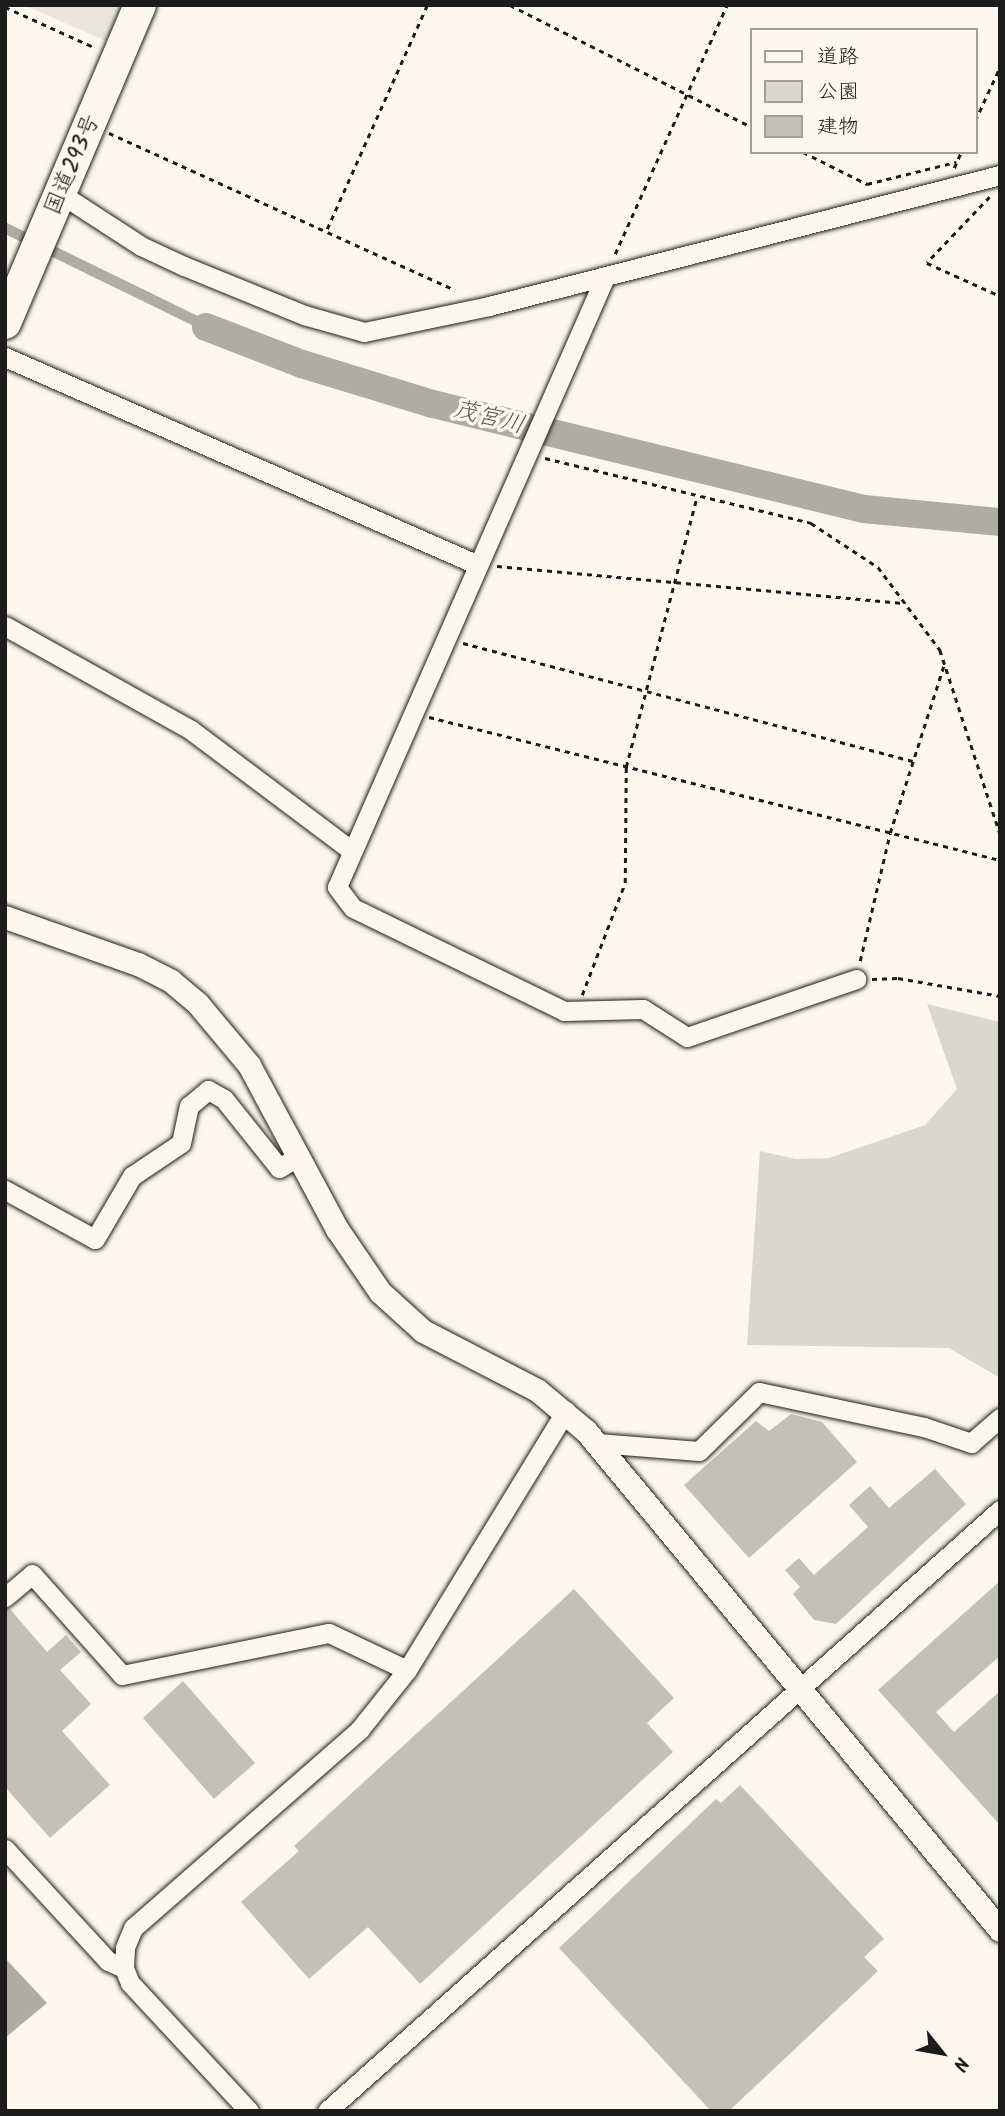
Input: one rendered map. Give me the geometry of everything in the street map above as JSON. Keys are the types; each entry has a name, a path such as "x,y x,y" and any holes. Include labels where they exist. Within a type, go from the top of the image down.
{"highway":[{"name":"国道293号","path":"5,323 140,5"}],"street":[{"path":"58,202 184,267 304,315 364,332 605,277 1000,175"},
{"path":"605,277 476,564 337,887 353,908 564,1011 643,1009 687,1037 856,979"},
{"path":"5,358 476,564"},
{"path":"5,626 191,730 352,851"},
{"path":"5,917 138,964 172,981 226,1033 249,1065 361,1266 401,1313 423,1331 527,1384 566,1411 597,1443 1000,1930"},
{"path":"5,1190 95,1239 132,1176 181,1143 189,1106 208,1090 224,1099 279,1168 299,1156"},
{"path":"597,1443 699,1451 759,1392 924,1427 971,1443 1000,1418"},
{"path":"249,2111 130,1983 124,1968 125,1947 133,1928 360,1729 407,1670 566,1411"},
{"path":"327,2111 1000,1510"},
{"path":"5,1597 32,1574 122,1675 329,1633 407,1670"},
{"path":"5,1849 108,1961 124,1968"}],"path":[{"path":"327,229 427,5"},
{"path":"510,5 686,97 750,127"},
{"path":"605,277 727,5"},
{"path":"5,7 118,58"},
{"path":"977,117 1000,67"},
{"path":"90,125 327,229 456,290"},
{"path":"807,154 867,184 956,162"},
{"path":"991,197 926,263 1000,296"},
{"path":"528,451 811,523 878,567 945,663 1000,834"},
{"path":"575,1011 625,883 626,767 648,692 697,496"},
{"path":"476,564 905,603"},
{"path":"444,639 914,761"},
{"path":"945,663 890,833 856,979 898,978 1000,996"},
{"path":"412,713 1000,860"}],"shaded area":[{"path":"24,5 121,5 106,41"},
{"path":"5,222 241,337 237,347 5,234"},
{"path":"5,1958 47,2003 5,2038"}],"green space":[{"path":"927,1004 1000,1022 1000,1378 949,1348 747,1345 760,1151 796,1159 829,1158 925,1125 957,1089"}],"building":[{"path":"791,1414 822,1422 857,1462 749,1558 684,1485 756,1421 769,1431"},
{"path":"935,1469 966,1504 836,1624 814,1620 793,1594 800,1587 785,1570 799,1558 814,1575 868,1527 849,1505 870,1486 889,1508"},
{"path":"1000,1581 1000,1656 936,1712 954,1732 1000,1691 1000,1825 878,1690"},
{"path":"574,1589 674,1698 647,1723 673,1752 420,1984 368,1927 309,1979 241,1902 299,1851 294,1846"},
{"path":"9,1608 47,1652 66,1635 81,1652 60,1670 91,1704 62,1731 110,1785 50,1838 5,1787 5,1609"},
{"path":"183,1681 255,1763 214,1799 143,1718"},
{"path":"740,1785 884,1939 864,1957 878,1971 729,2111 711,2111 559,1948 716,1799 721,1803"}],"waterway":[{"name":"茂宮川","path":"206,327 302,364 433,404 864,509 1000,522"}]}
